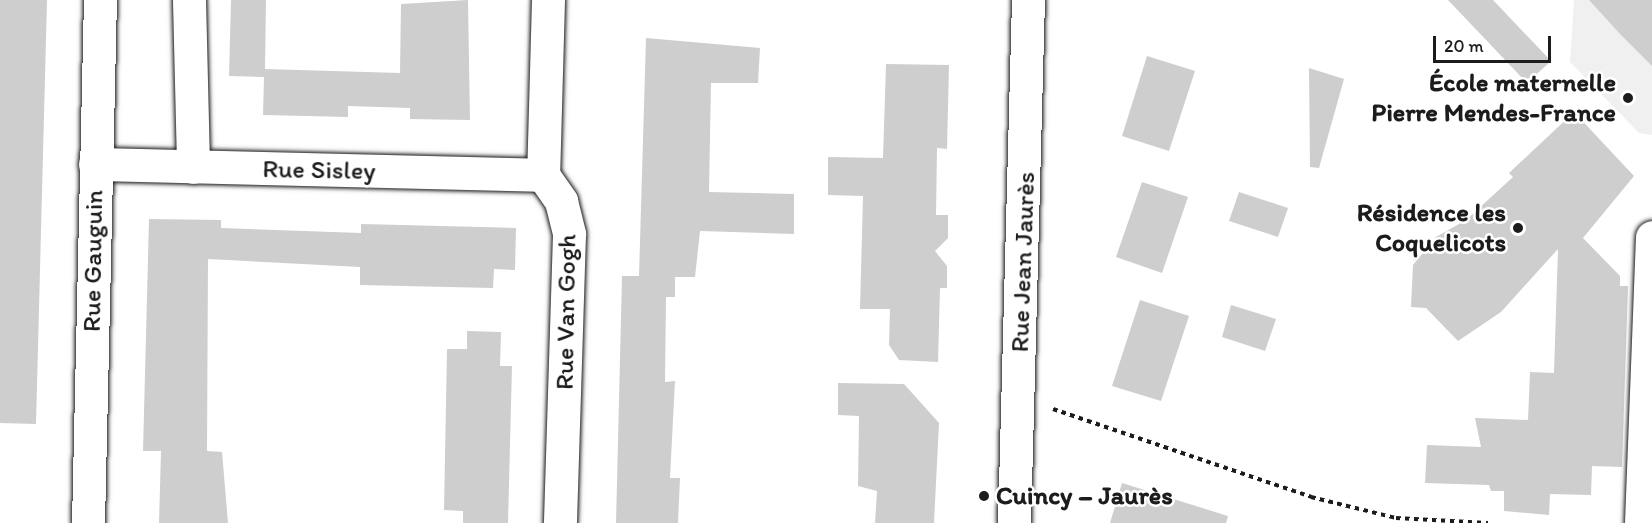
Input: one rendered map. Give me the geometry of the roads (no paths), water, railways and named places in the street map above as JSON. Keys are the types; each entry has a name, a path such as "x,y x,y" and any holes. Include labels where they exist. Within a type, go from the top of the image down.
{"street":[{"name":"Rue Gauguin","path":"88,523 100,0"},
{"path":"189,0 193,167"},
{"path":"543,175 548,0"},
{"name":"Rue Jean Jaurès","path":"1014,523 1028,0"},
{"name":"Rue Sisley","path":"96,164 543,175"},
{"name":"Rue Van Gogh","path":"543,175 561,201 569,234 560,523"},
{"path":"1641,523 1652,237"}],"place":[{"name":"École maternelle Pierre Mendes-France","path":"1628,98"},
{"name":"Résidence les Coquelicots","path":"1518,228"},
{"name":"Cuincy – Jaurès","path":"984,496"}]}
